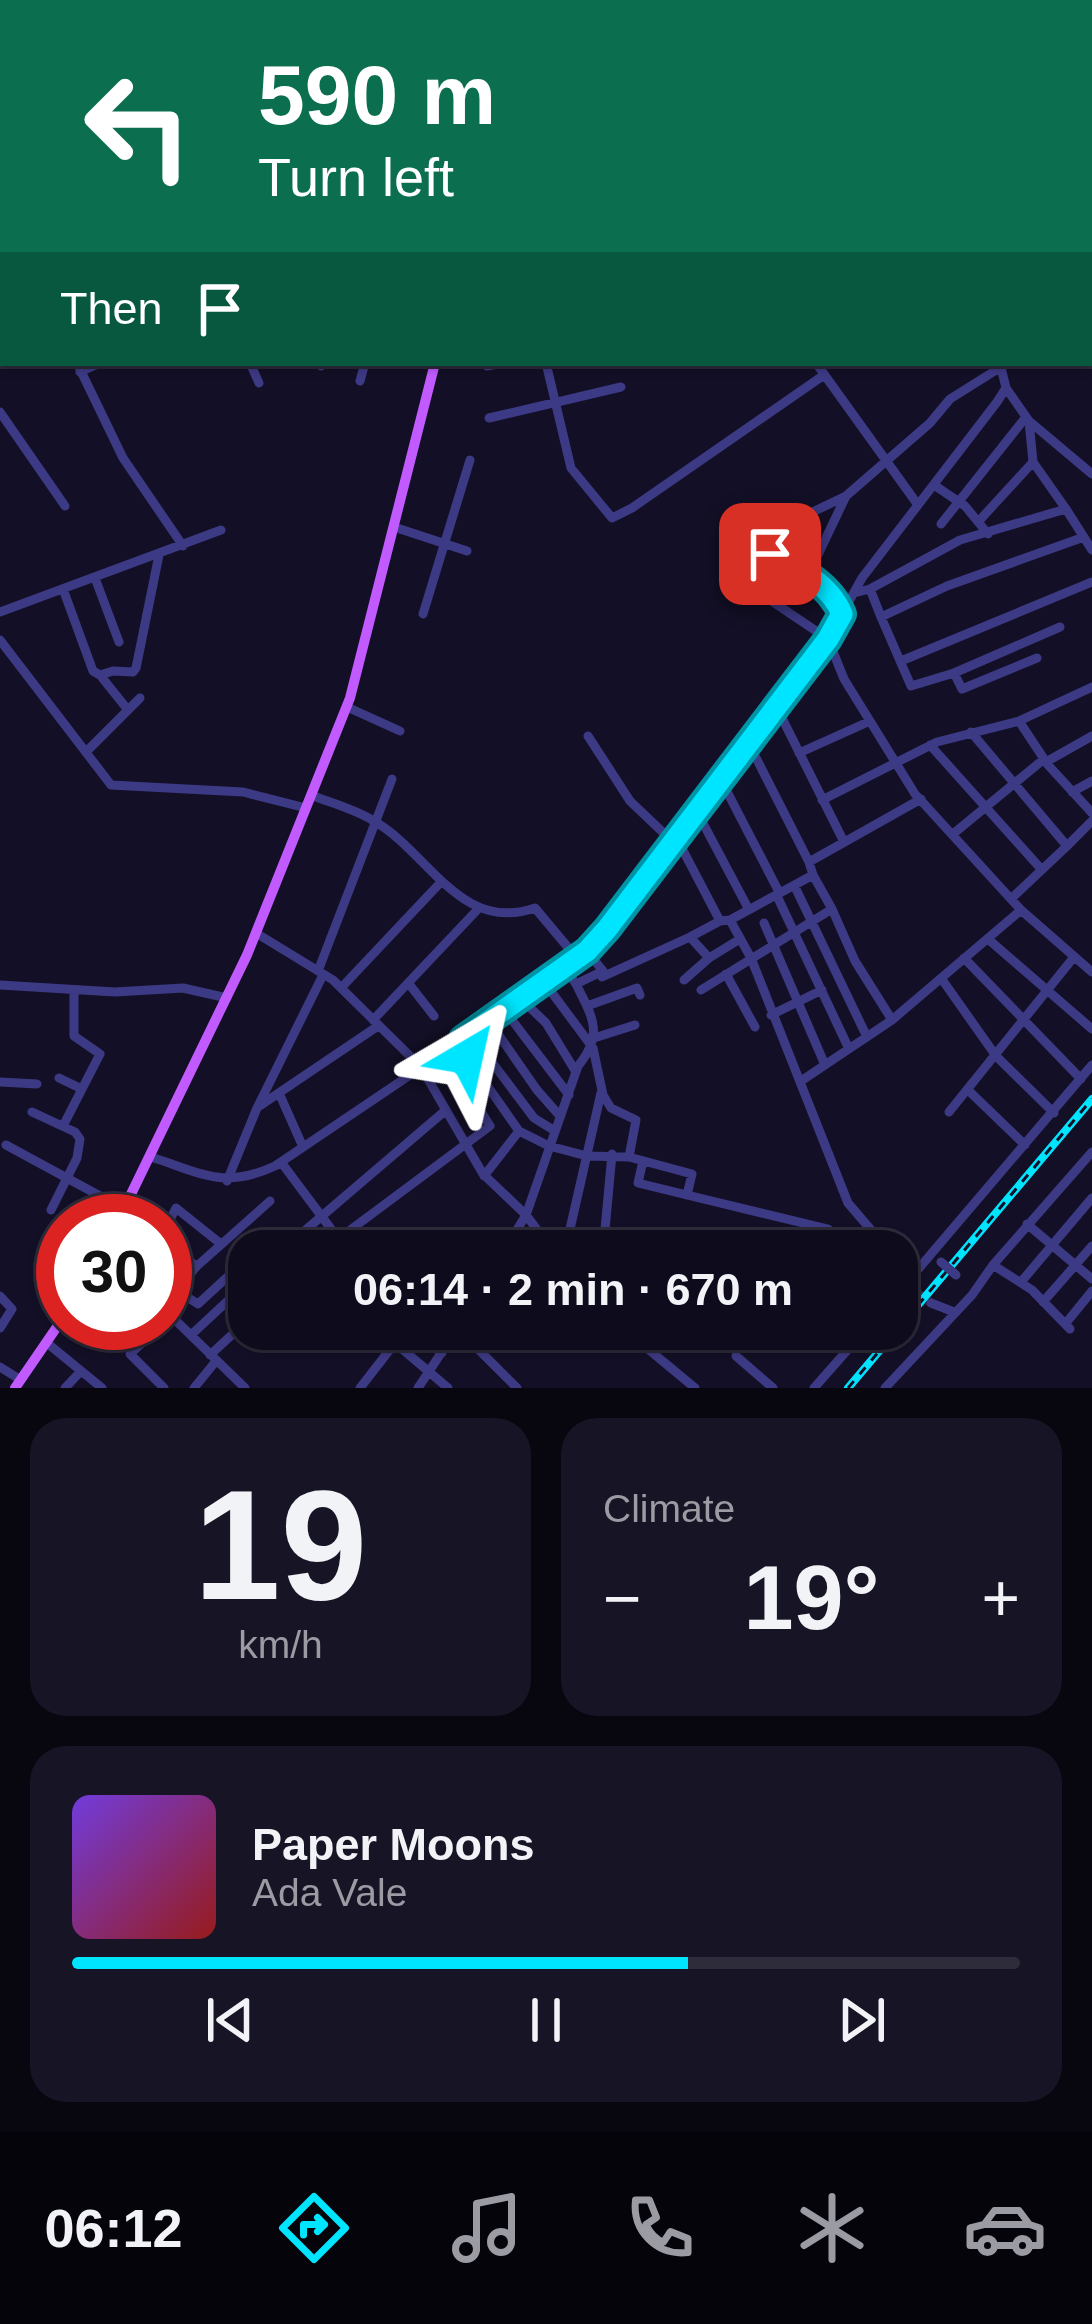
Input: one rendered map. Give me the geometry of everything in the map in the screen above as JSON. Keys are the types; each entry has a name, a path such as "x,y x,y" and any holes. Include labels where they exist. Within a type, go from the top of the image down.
{"main road":[{"path":"132,1194 256,933 346,706 434,366"},
{"path":"18,1384 42,1350"}],"street":[{"path":"252,366 260,383"},
{"path":"360,381 364,366"},
{"path":"547,366 571,468 612,518 824,375"},
{"path":"818,366 918,505"},
{"path":"800,518 846,496 930,423 950,399 999,366"},
{"path":"1000,366 1006,388 1028,419 1089,467"},
{"path":"78,367 123,458 183,546"},
{"path":"489,418 621,387"},
{"path":"151,1157 226,1181 247,1179 422,1067 587,951 777,708 828,639 854,593 1006,388"},
{"path":"0,412 64,506"},
{"path":"1028,419 1033,462 1092,550"},
{"path":"941,524 1028,419"},
{"path":"424,614 470,460"},
{"path":"979,522 1033,462"},
{"path":"934,485 961,502 988,534"},
{"path":"842,614 814,563 846,496"},
{"path":"854,593 960,540 1066,509"},
{"path":"394,527 467,551"},
{"path":"0,612 221,530"},
{"path":"880,617 947,586 1084,537"},
{"path":"770,554 800,569 835,597"},
{"path":"100,675 136,668 158,555"},
{"path":"95,578 119,642"},
{"path":"901,661 1092,582"},
{"path":"63,589 93,671 128,710"},
{"path":"870,589 911,686 954,673 1060,627"},
{"path":"773,602 828,639 868,722 921,799 1021,910 1092,972"},
{"path":"0,640 111,785 243,792 306,808"},
{"path":"1003,650 1009,670"},
{"path":"954,673 962,688 1037,658"},
{"path":"822,800 930,745 1019,721 1092,687"},
{"path":"86,752 140,698"},
{"path":"346,706 400,731"},
{"path":"777,708 844,842"},
{"path":"1012,897 1092,817 1019,721"},
{"path":"799,754 868,722"},
{"path":"971,732 1067,846"},
{"path":"588,736 630,801 675,839 751,958 848,1203 871,1230"},
{"path":"953,834 1045,761 1092,736"},
{"path":"748,742 862,975 892,1020"},
{"path":"930,745 1042,870"},
{"path":"720,778 849,1049"},
{"path":"226,1181 320,973 392,779"},
{"path":"1072,791 1092,781"},
{"path":"311,795 375,821 441,882 478,908 514,916 535,908 576,957"},
{"path":"809,862 921,799"},
{"path":"696,810 748,908"},
{"path":"577,986 725,921 813,875"},
{"path":"341,988 441,882"},
{"path":"795,887 867,1037"},
{"path":"257,1108 375,1023 478,908"},
{"path":"700,990 832,909"},
{"path":"801,1082 892,1020 1021,910"},
{"path":"764,923 826,1065"},
{"path":"256,933 341,988 422,1067 484,1176 537,1230"},
{"path":"690,937 709,958"},
{"path":"988,939 1092,1029"},
{"path":"684,980 740,940"},
{"path":"577,986 603,971 587,951"},
{"path":"949,1112 1075,957"},
{"path":"964,958 1081,1079"},
{"path":"564,967 587,1006 602,1088 611,1108 636,1120 629,1157"},
{"path":"725,974 755,1027"},
{"path":"941,978 996,1055 1054,1113"},
{"path":"544,982 593,1043"},
{"path":"409,983 434,1016"},
{"path":"0,986 183,988 227,998"},
{"path":"587,1006 637,988 640,994"},
{"path":"63,1126 100,1054 74,1036 74,989"},
{"path":"771,1015 822,990"},
{"path":"520,998 546,1023 576,1072"},
{"path":"505,1011 569,1095"},
{"path":"489,1021 560,1115"},
{"path":"517,1230 576,1072 593,1043 635,1025"},
{"path":"466,1036 467,1057 519,1131 549,1146 587,1156 612,1154 692,1174 687,1195"},
{"path":"466,1036 534,1118 556,1131"},
{"path":"347,1230 490,1126 443,1052"},
{"path":"918,1273 936,1258 1092,1065"},
{"path":"59,1078 82,1089"},
{"path":"0,1082 37,1084"},
{"path":"570,1230 602,1088"},
{"path":"968,1090 1025,1144"},
{"path":"279,1094 302,1147"},
{"path":"303,1230 446,1110"},
{"path":"32,1112 80,1139 77,1158 58,1194"},
{"path":"484,1176 519,1131"},
{"path":"6,1145 89,1194"},
{"path":"885,1388 1092,1152"},
{"path":"605,1230 612,1154"},
{"path":"643,1161 638,1183 829,1230"},
{"path":"280,1162 331,1230"},
{"path":"1021,1282 1092,1198"},
{"path":"192,1272 270,1201"},
{"path":"192,1221 221,1244"},
{"path":"1027,1224 1092,1279"},
{"path":"1043,1302 1092,1246"},
{"path":"192,1258 226,1278 198,1304 192,1300"},
{"path":"936,1258 976,1288"},
{"path":"993,1265 1021,1282 1068,1326 1092,1292"},
{"path":"0,1296 12,1309 0,1328"},
{"path":"192,1333 228,1300"},
{"path":"932,1303 954,1312"},
{"path":"192,1337 245,1388"},
{"path":"194,1388 228,1342"},
{"path":"56,1350 102,1388"},
{"path":"134,1350 130,1354 164,1388"},
{"path":"360,1388 390,1350"},
{"path":"404,1350 448,1388"},
{"path":"438,1350 442,1353"},
{"path":"418,1388 444,1350"},
{"path":"477,1350 518,1388"},
{"path":"649,1350 695,1388"},
{"path":"814,1388 847,1350"},
{"path":"736,1356 773,1388"},
{"path":"0,1367 18,1384"},
{"path":"65,1388 81,1371"}],"tunnel":[{"path":"918,1294 931,1303"}],"railway":[{"path":"848,1388 1092,1099"}],"route":[{"path":"467,1057 463,1039 587,951 607,929 828,639 842,614 835,597 800,569 770,554"}]}
